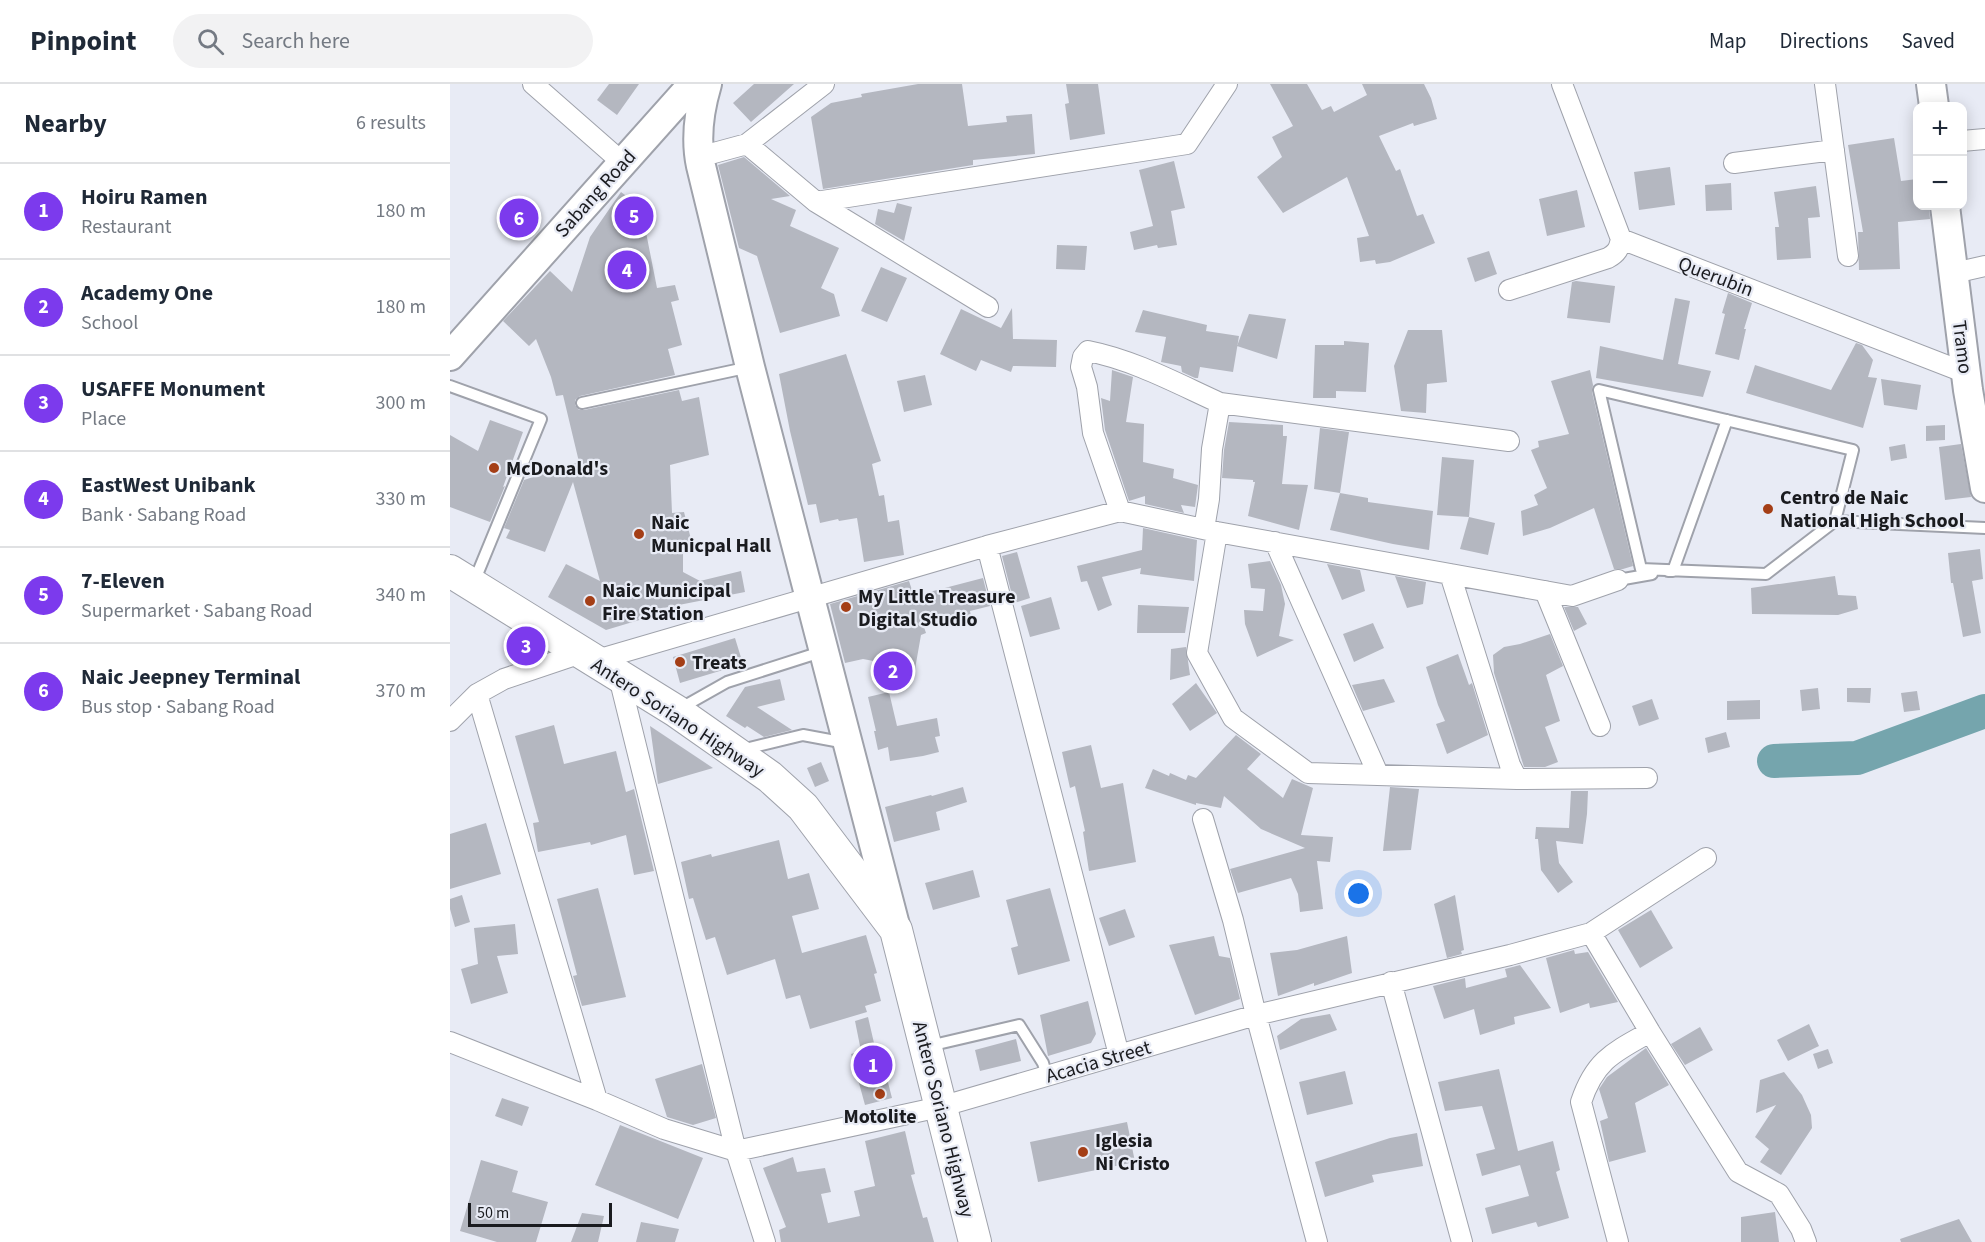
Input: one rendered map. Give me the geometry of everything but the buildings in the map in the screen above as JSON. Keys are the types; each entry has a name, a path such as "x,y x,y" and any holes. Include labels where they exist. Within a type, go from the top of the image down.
{"main road":[{"name":"Sabang Road","path":"450,356 693,84"},
{"path":"707,84 697,135 699,157 750,367 896,930"},
{"path":"1931,84 1933,102"},
{"name":"Tramo","path":"1946,210 1954,273 1973,384 1985,488"},
{"name":"Antero Soriano Highway","path":"461,578 676,711 770,777 803,807 896,930 975,1242"}],"street":[{"path":"533,84 623,163"},
{"path":"699,157 747,144 824,84"},
{"path":"816,202 1187,144 1227,84"},
{"path":"1509,290 1608,258 1615,254 1621,239 1562,84"},
{"path":"1825,84 1848,256"},
{"path":"1967,141 1985,139"},
{"path":"747,144 816,202 988,307"},
{"path":"1734,163 1834,150"},
{"name":"Querubin","path":"1621,239 1973,384"},
{"path":"1954,273 1985,266"},
{"path":"1120,511 1093,433 1087,387 1081,368 1083,357 1088,351 1104,354 1220,403 1509,441"},
{"path":"1220,403 1212,449 1210,531 1197,653 1233,718 1308,773 1517,779 1647,778"},
{"path":"450,721 477,694 504,679 1120,511 1210,531 1572,596 1618,580"},
{"path":"1275,542 1378,774"},
{"path":"987,546 1119,1055"},
{"path":"1450,574 1510,765 1517,779"},
{"path":"1545,591 1600,726"},
{"path":"619,677 736,1151 765,1242"},
{"path":"477,694 597,1100"},
{"path":"1203,819 1233,920 1317,1242"},
{"name":"Acacia Street","path":"736,1151 940,1107 1256,1015 1510,955 1591,933 1706,858"},
{"path":"1591,933 1738,1172 1779,1194 1801,1229 1806,1242"},
{"path":"1391,982 1462,1242"},
{"path":"1617,1242 1581,1102 1586,1087 1597,1068 1610,1054 1650,1032"},
{"path":"450,1042 664,1128 736,1151"}],"lane":[{"path":"582,403 750,367"},
{"path":"450,386 541,419 461,578"},
{"path":"1599,390 1852,450 1835,521 1766,574 1641,569 1599,390"},
{"path":"1673,571 1727,420"},
{"path":"1835,521 1985,528"},
{"path":"1618,580 1673,571"},
{"path":"676,711 728,682 824,651"},
{"path":"735,752 802,735 849,744"},
{"path":"925,1046 1019,1025 1043,1064 1047,1076"}],"waterway":[{"path":"1774,761 1857,758 1985,711"}],"place":[{"name":"7-Eleven","path":"634,216"},
{"name":"Naic Jeepney Terminal","path":"519,218"},
{"name":"EastWest Unibank","path":"627,270"},
{"name":"McDonald's","path":"494,468"},
{"name":"Centro de Naic National High School","path":"1768,509"},
{"name":"Naic Municpal Hall","path":"639,534"},
{"name":"Naic Municipal Fire Station","path":"590,601"},
{"name":"My Little Treasure Digital Studio","path":"846,607"},
{"name":"USAFFE Monument","path":"526,646"},
{"name":"Treats","path":"680,662"},
{"name":"Academy One","path":"893,671"},
{"name":"Hoiru Ramen","path":"873,1065"},
{"name":"Motolite","path":"880,1094"},
{"name":"Iglesia Ni Cristo","path":"1083,1152"}]}
